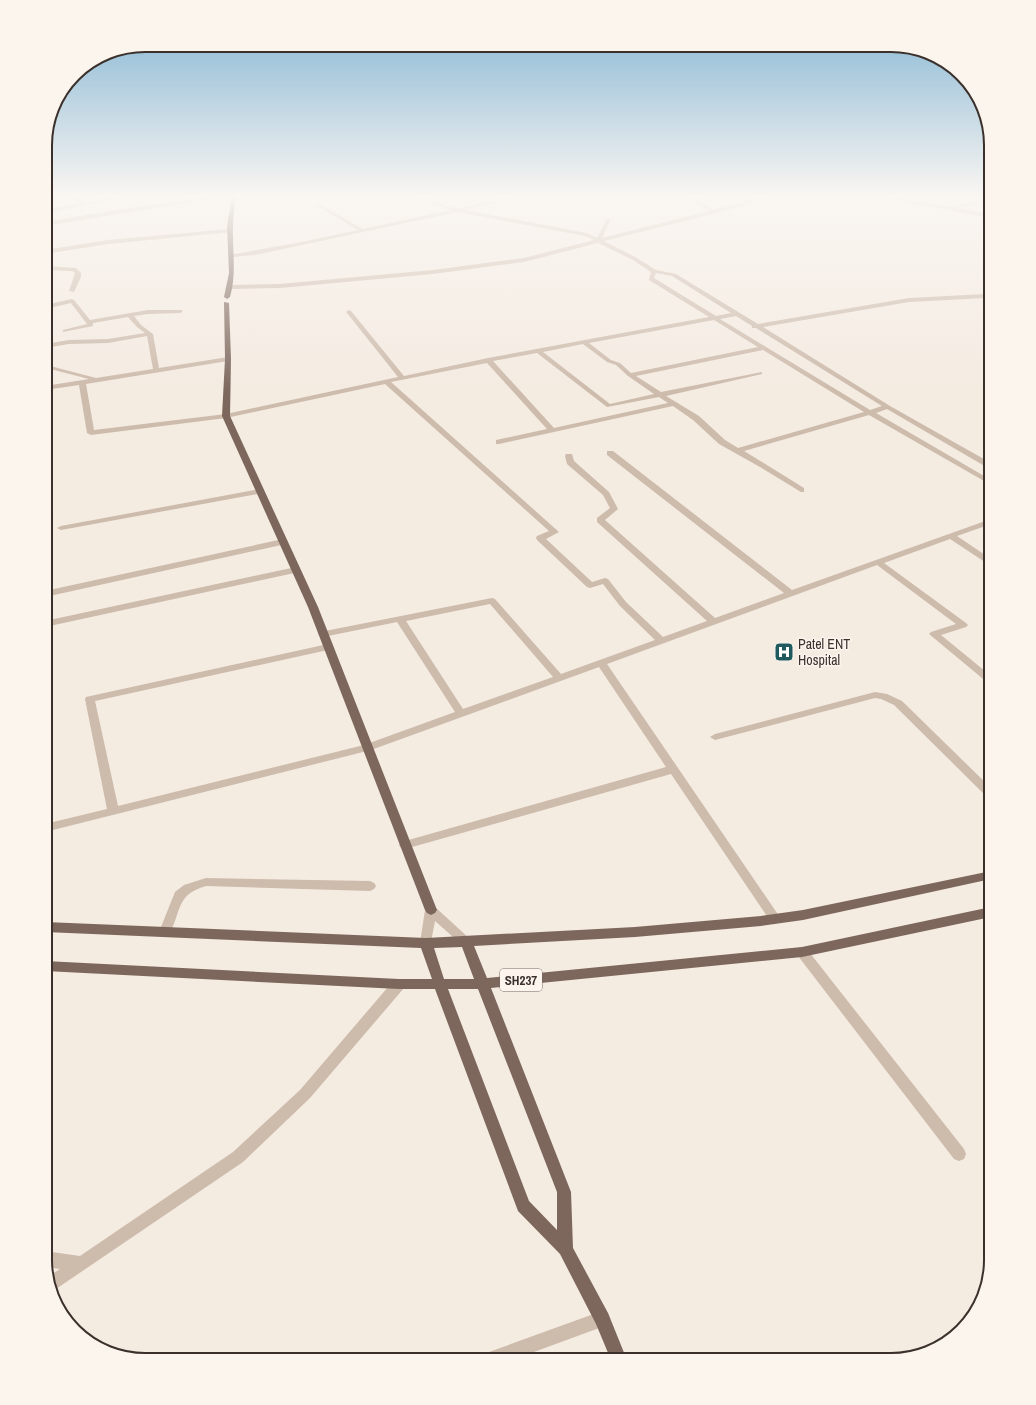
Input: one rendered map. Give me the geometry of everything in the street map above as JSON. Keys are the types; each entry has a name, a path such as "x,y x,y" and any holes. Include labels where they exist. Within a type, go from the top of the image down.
{"main road":[{"path":"232,261 231,288 227,300 228,359 226,416 284,542 323,634 431,910"},
{"path":"52,927 426,944 466,942 730,925 803,915 984,876"},
{"name":"SH237","path":"52,966 399,984 482,984 802,952 984,913"},
{"path":"466,942 564,1192 565,1249"},
{"path":"426,944 523,1206 565,1249 602,1319 616,1353"}],"street":[{"path":"59,261 60,268"},
{"path":"231,288 280,286 433,272 520,261"},
{"path":"638,261 653,270 674,275 756,327 888,407 984,462"},
{"path":"52,268 74,269 78,273 78,278 72,291"},
{"path":"653,270 651,279 869,412 984,479"},
{"path":"736,331 909,300 984,296"},
{"path":"52,305 72,301 91,325 65,331"},
{"path":"88,322 130,315 180,311"},
{"path":"349,312 402,378"},
{"path":"82,382 91,433 226,416 488,360 735,314"},
{"path":"130,315 139,326 150,334 156,370"},
{"path":"52,345 69,342 108,341 150,334"},
{"path":"585,343 630,375 696,418 722,442 739,450 801,490"},
{"path":"630,375 763,348"},
{"path":"538,351 609,406 760,373"},
{"path":"52,387 228,359"},
{"path":"488,360 552,430"},
{"path":"52,368 96,379"},
{"path":"386,381 555,532 540,538 590,585 605,581 623,604 662,641"},
{"path":"499,442 674,404"},
{"path":"739,450 888,407"},
{"path":"610,453 791,594"},
{"path":"569,456 570,462 606,494 614,509 600,520 714,622"},
{"path":"978,475 984,474"},
{"path":"61,528 260,491"},
{"path":"52,826 367,748 984,523"},
{"path":"950,535 984,558"},
{"path":"52,592 284,542"},
{"path":"878,562 963,625 934,634 984,675"},
{"path":"52,622 296,570"},
{"path":"323,634 492,602 559,678"},
{"path":"400,619 461,714"},
{"path":"113,811 90,699 328,647"},
{"path":"601,663 775,919"},
{"path":"715,737 875,695 883,696 898,703 984,787"},
{"path":"405,845 674,769"},
{"path":"165,932 179,895 182,891 206,882 370,886"},
{"path":"431,910 466,942"},
{"path":"426,944 431,910"},
{"path":"802,952 959,1154"},
{"path":"55,1282 238,1157 305,1094 399,984"},
{"path":"52,1260 81,1264"},
{"path":"508,1353 602,1319"}],"place":[{"name":"Patel ENT Hospital","path":"784,652"}]}
